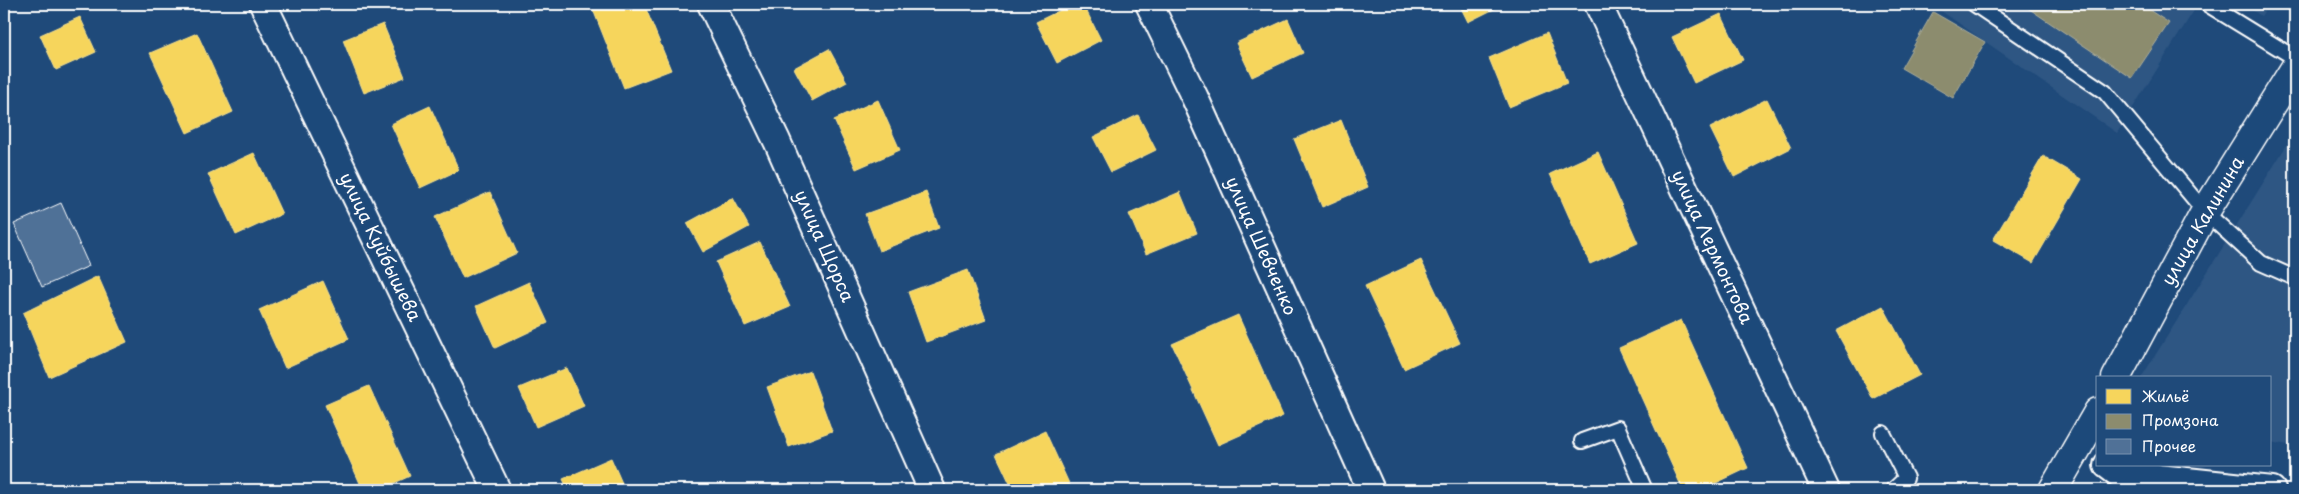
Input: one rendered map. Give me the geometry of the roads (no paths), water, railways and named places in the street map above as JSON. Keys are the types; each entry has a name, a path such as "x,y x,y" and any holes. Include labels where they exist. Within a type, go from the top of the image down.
{"main road":[{"name":"улица Калинина","path":"2117,376 2205,212 2295,68"},
{"path":"2053,490 2092,452 2096,425"}],"street":[{"name":"улица Куйбышева","path":"263,4 497,490"},
{"name":"улица Щорса","path":"711,4 777,141 932,490"},
{"name":"улица Шевченко","path":"1149,4 1199,107 1372,490"},
{"name":"улица Лермонтова","path":"1598,4 1826,490"},
{"path":"2108,466 2140,490"},
{"path":"2131,466 2158,478 2272,490"}],"lane":[{"path":"1974,4 2105,92 2205,212 2261,263 2295,278"},
{"path":"2207,4 2295,58"},
{"path":"1582,441 1618,428 1645,490"},
{"path":"1883,433 1906,478 1893,490"}]}
